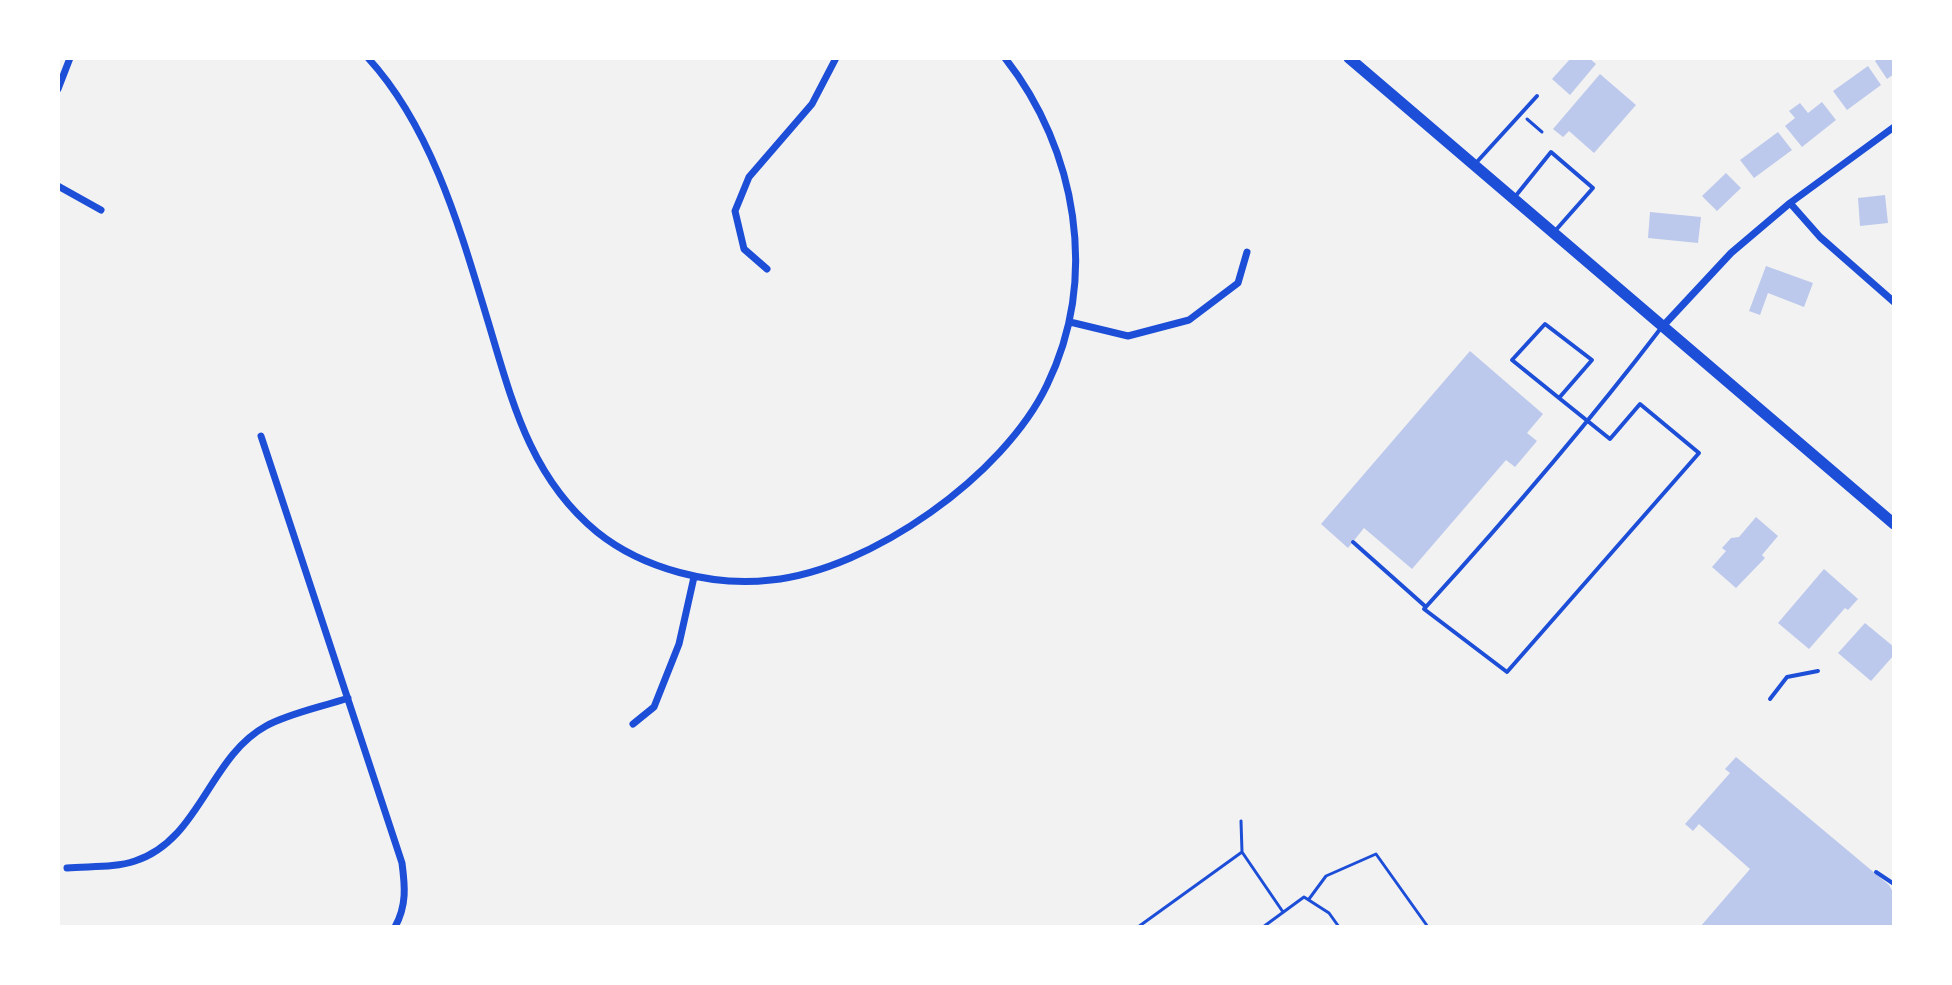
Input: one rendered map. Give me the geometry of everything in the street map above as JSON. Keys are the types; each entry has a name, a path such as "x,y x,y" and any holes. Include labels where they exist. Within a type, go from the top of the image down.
{"main road":[{"path":"1349,58 1894,524"}],"street":[{"path":"58,89 70,58"},
{"path":"368,58 416,129 446,193 514,407 547,480 598,533 637,555 694,577 739,582 774,580 823,567 871,547 959,493 1010,443 1047,386 1070,322 1076,233 1060,153 1027,86 1005,58"},
{"path":"767,269 744,249 735,211 749,177 812,104 836,58"},
{"path":"1663,326 1731,253 1790,203 1894,127"},
{"path":"58,186 101,210"},
{"path":"1790,203 1820,237 1894,302"},
{"path":"1070,322 1128,336 1189,320 1238,283 1247,252"},
{"path":"261,436 402,863 405,891 402,914 395,927"},
{"path":"633,724 654,707 679,644 694,577"},
{"path":"67,868 134,862 159,848 177,834 235,751 266,726 348,698"}],"lane":[{"path":"1474,165 1537,96"},
{"path":"1513,199 1551,152 1593,188 1553,233"},
{"path":"1353,542 1426,607 1424,609 1507,672 1699,453 1640,404 1610,439 1586,421 1512,360 1545,324 1592,360 1559,398"},
{"path":"1426,607 1663,326"},
{"path":"1770,699 1787,677 1818,671"},
{"path":"1876,872 1894,884"}],"path":[{"path":"1520,114 1542,132"},
{"path":"1241,821 1242,852 1283,912"},
{"path":"1138,927 1242,852"},
{"path":"1309,899 1326,876 1376,854 1428,927"},
{"path":"1263,927 1304,897 1329,913 1339,927"}],"building":[{"path":"1571,58 1589,58 1596,64 1570,95 1552,79"},
{"path":"1878,58 1894,58 1894,74 1887,79 1875,61"},
{"path":"1868,66 1881,85 1847,110 1833,91"},
{"path":"1600,74 1636,105 1594,153 1569,131 1563,137 1553,129"},
{"path":"1822,102 1836,120 1802,147 1785,126 1795,118 1789,111 1800,103 1808,113"},
{"path":"1778,132 1792,150 1754,178 1740,160"},
{"path":"1726,173 1741,188 1717,211 1702,196"},
{"path":"1885,195 1888,223 1860,226 1858,198"},
{"path":"1650,212 1701,217 1698,243 1648,238"},
{"path":"1766,266 1813,283 1804,307 1768,293 1760,315 1749,311"},
{"path":"1470,351 1543,414 1527,433 1537,441 1515,467 1506,460 1412,569 1364,528 1348,548 1321,524"},
{"path":"1756,517 1778,536 1762,555 1765,558 1736,588 1712,567 1726,551 1722,548 1731,538 1739,537"},
{"path":"1824,569 1858,599 1848,610 1845,608 1809,649 1778,623"},
{"path":"1865,623 1894,647 1894,655 1871,681 1838,653"},
{"path":"1736,757 1889,885 1894,894 1894,927 1700,927 1750,869 1699,824 1693,831 1685,824 1730,773 1725,769"}]}
